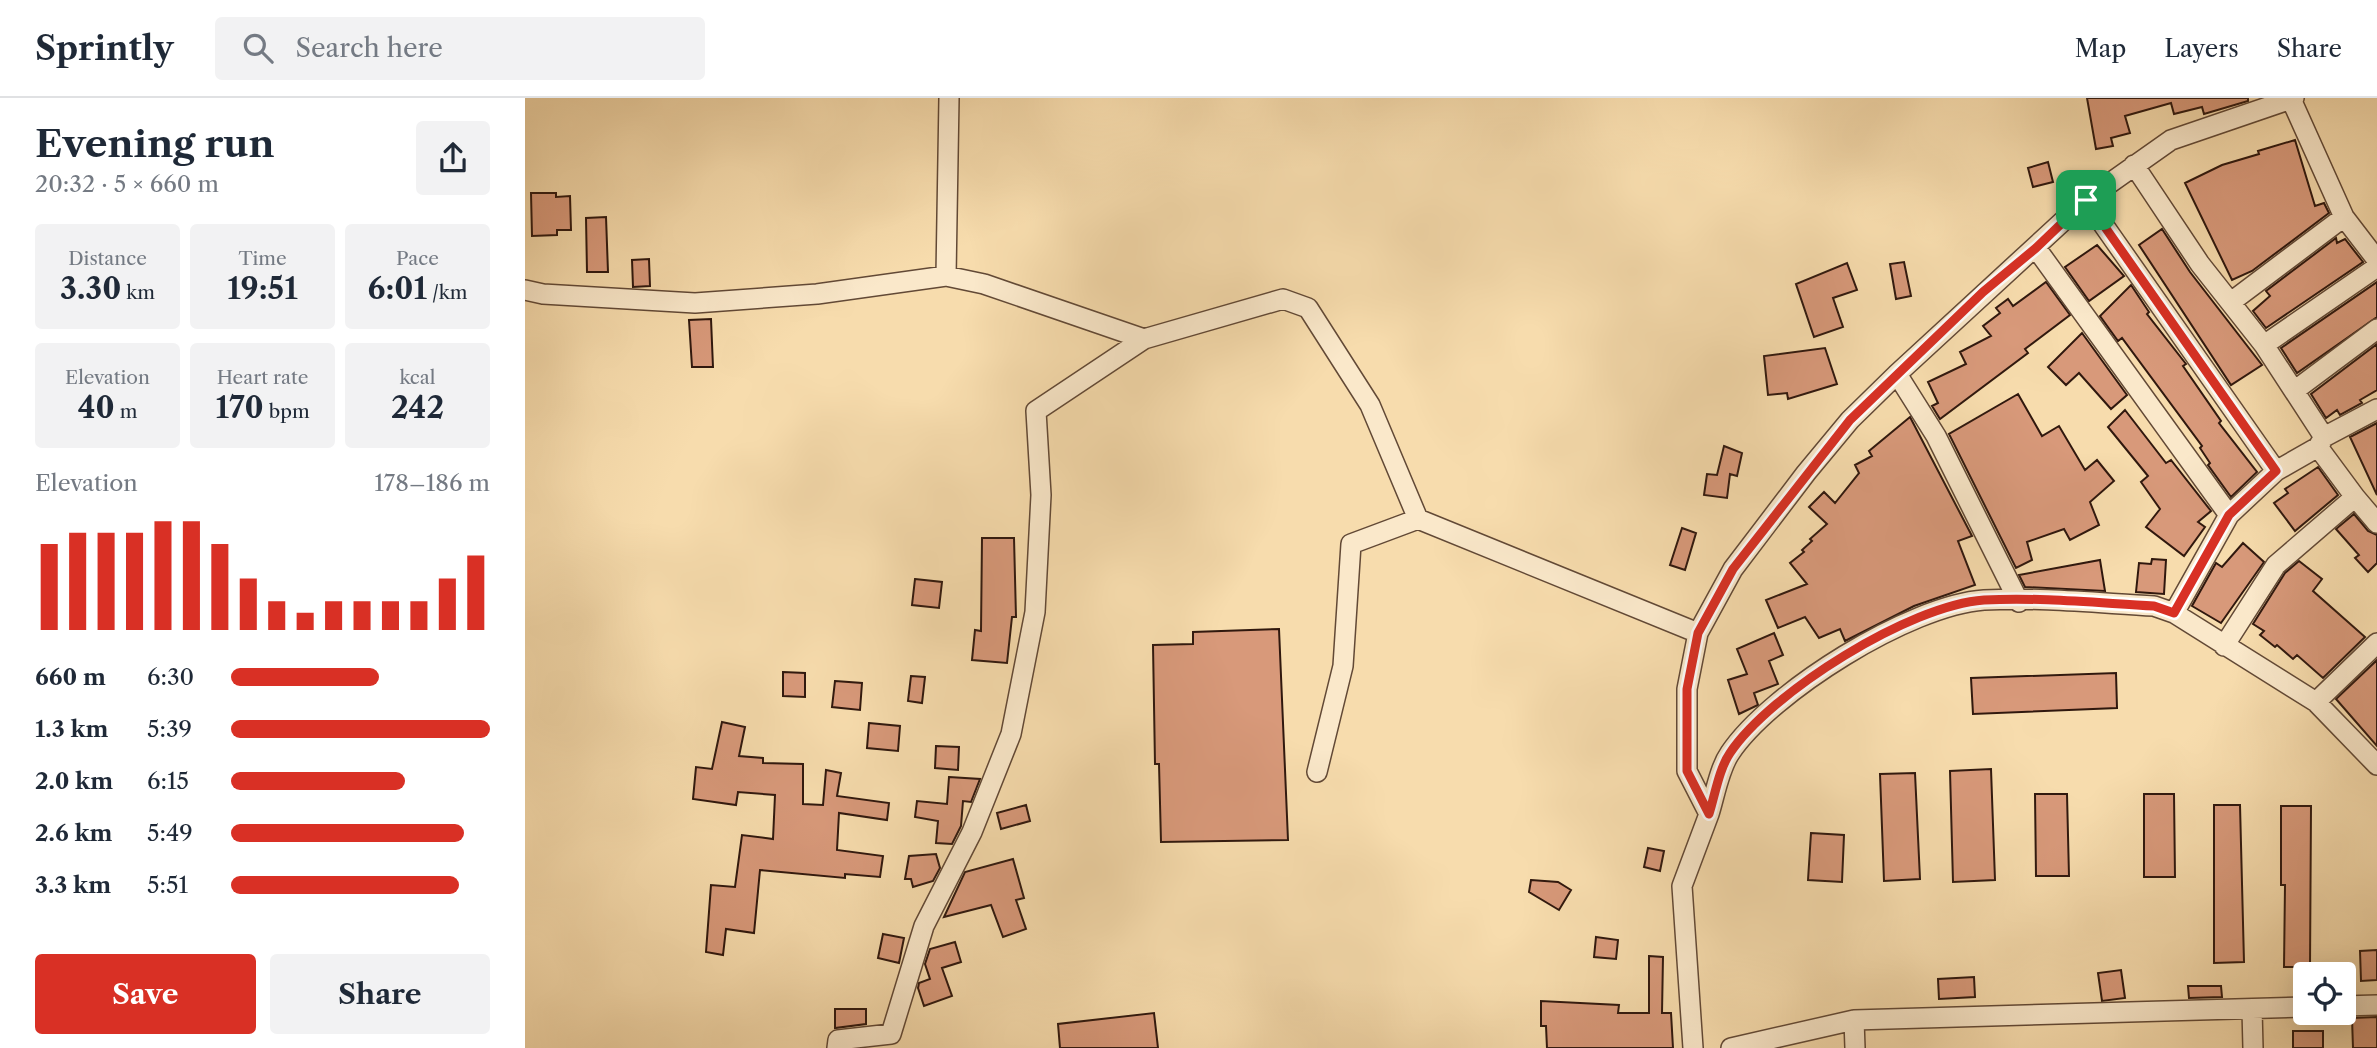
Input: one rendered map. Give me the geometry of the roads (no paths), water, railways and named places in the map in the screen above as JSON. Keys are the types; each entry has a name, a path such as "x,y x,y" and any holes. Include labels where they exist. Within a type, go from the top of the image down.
{"street":[{"path":"946,276 949,98"},
{"path":"1709,814 1687,771 1687,689 1698,633 1733,569 1806,472 1850,420 1983,292 2036,248 2086,200 2171,140 2292,99 2344,217 2377,260"},
{"path":"2134,165 2200,264 2264,345 2294,391 2355,497 2377,523"},
{"path":"2086,200 2276,471"},
{"path":"2231,302 2344,217"},
{"path":"2036,248 2229,515"},
{"path":"2264,345 2377,267"},
{"path":"525,290 543,294 695,303 817,294 946,276 984,284 1144,340"},
{"path":"837,1048 838,1040 891,1034 924,926 972,832 1011,734 1035,612 1041,495 1036,411 1144,340 1283,299 1308,308 1370,405 1418,519"},
{"path":"2294,391 2377,329"},
{"path":"1897,374 1936,436 2019,602"},
{"path":"2174,613 2229,515 2276,471 2377,409"},
{"path":"2224,646 2276,565 2355,497"},
{"path":"1317,772 1343,666 1351,544 1418,519 1698,633"},
{"path":"1693,1048 1682,886 1729,754 1768,711 1836,661 1880,635 1941,609 1983,600 2154,606 2174,613 2316,702 2377,764"},
{"path":"2316,702 2377,643"},
{"path":"2356,1006 2377,1005"},
{"path":"1731,1048 1854,1020 2293,1007"},
{"path":"2252,1009 2253,1048"},
{"path":"1854,1020 1855,1048"}]}
